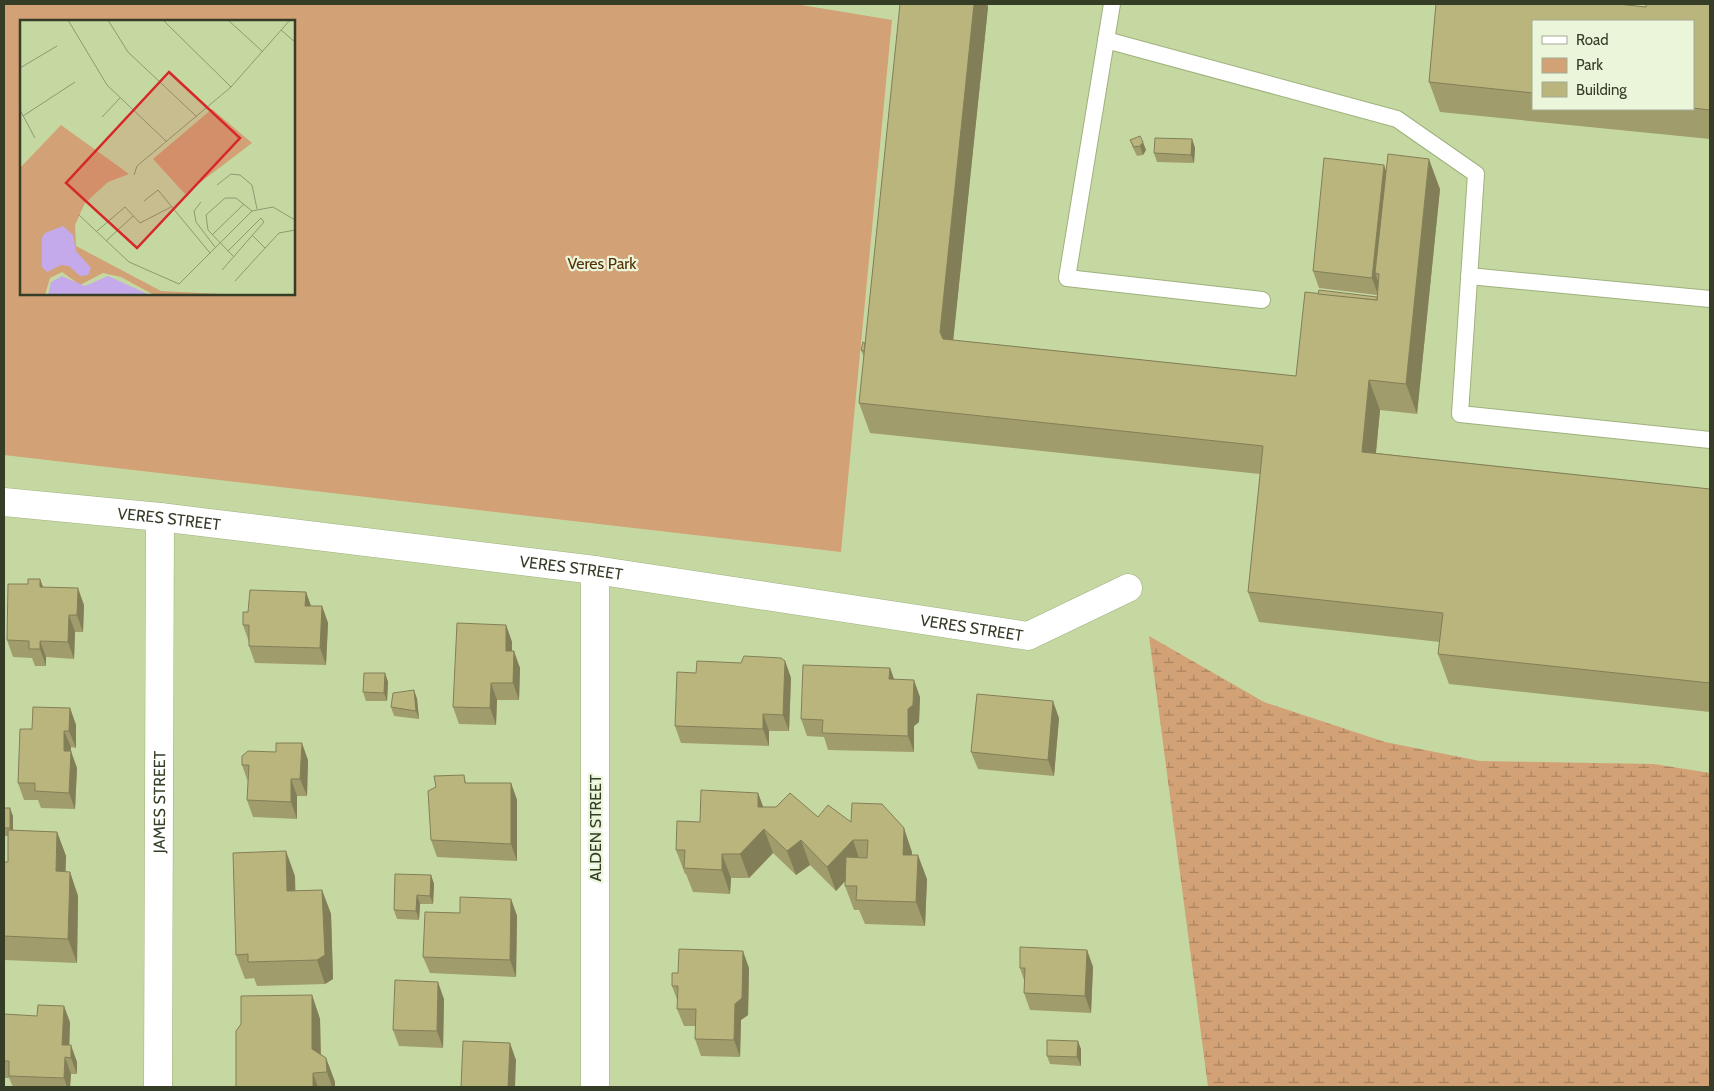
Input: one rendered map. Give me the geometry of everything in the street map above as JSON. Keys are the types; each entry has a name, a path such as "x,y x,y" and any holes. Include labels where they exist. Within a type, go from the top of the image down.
{"street":[{"name":"VERES STREET","path":"4,502 160,517 595,570 1028,636 1128,588"},
{"name":"JAMES STREET","path":"158,1087 160,517"},
{"name":"ALDEN STREET","path":"595,570 595,1087"}],"lane":[{"path":"1112,4 1067,278 1262,300"},
{"path":"1106,40 1397,119 1476,174 1460,414 1710,440"},
{"path":"1469,276 1710,299"}],"green space":[{"name":"Veres Park","path":"4,4 795,4 892,20 841,552 4,455"},
{"path":"1149,636 1264,702 1385,742 1480,761 1654,764 1710,773 1710,1087 1208,1087"}],"building":[{"path":"900,4 974,4 940,332 943,339 1296,376 1305,292 1377,300 1379,274 1375,273 1388,154 1429,159 1406,384 1369,380 1362,452 1710,489 1710,683 1438,654 1443,613 1248,592 1263,446 859,403"},
{"path":"1436,4 1618,4 1646,7 1646,4 1710,4 1710,110 1694,108 1694,20 1532,20 1532,93 1429,82"},
{"path":"1140,136 1143,142 1140,146 1134,147 1130,140"},
{"path":"1155,138 1192,139 1191,155 1154,153"},
{"path":"1324,158 1384,165 1372,278 1313,271"},
{"path":"1319,290 1377,297 1377,300 1318,294"},
{"path":"863,342 865,343 864,351 861,350"},
{"path":"28,579 40,579 40,587 78,588 77,615 69,615 68,642 40,641 40,649 29,649 29,641 7,640 8,584 28,584"},
{"path":"250,590 306,592 305,606 322,606 320,648 249,646 249,625 243,625 243,612 248,612"},
{"path":"457,623 506,625 506,651 514,651 513,683 491,683 490,708 453,707"},
{"path":"744,656 781,658 785,661 783,715 763,714 763,729 675,726 677,672 696,673 697,661 741,663"},
{"path":"803,665 890,668 889,679 914,680 913,705 908,709 908,736 822,733 823,720 801,719"},
{"path":"364,673 385,673 384,693 363,692"},
{"path":"414,690 416,711 391,707 393,693"},
{"path":"977,694 1053,701 1048,760 971,752"},
{"path":"33,707 70,708 69,731 64,731 64,751 71,751 69,793 35,791 35,783 18,783 20,729 32,729"},
{"path":"276,743 302,743 300,779 291,779 291,802 247,800 249,765 242,765 242,756 248,751 276,752"},
{"path":"464,775 465,783 511,783 511,844 431,840 428,791 436,787 434,776"},
{"path":"701,790 758,793 758,807 776,807 790,793 818,817 828,805 851,822 852,803 882,804 904,828 903,855 918,855 916,902 856,900 857,886 845,886 846,857 867,858 868,840 853,840 827,867 801,840 787,851 764,829 740,854 722,854 722,870 684,868 685,850 676,850 677,821 700,822"},
{"path":"4,808 10,808 10,828 4,828"},
{"path":"8,830 57,832 56,871 70,872 68,939 4,936 4,862 8,862"},
{"path":"286,851 287,891 322,890 325,955 317,960 248,962 248,954 236,955 233,853"},
{"path":"395,874 431,875 430,896 417,895 416,911 394,910"},
{"path":"460,897 511,899 510,960 423,957 425,912 460,913"},
{"path":"1020,947 1087,950 1085,996 1024,993 1025,968 1020,968"},
{"path":"679,949 743,951 742,998 735,1004 734,1040 695,1039 696,1009 677,1009 678,986 672,986 672,973 678,973"},
{"path":"395,980 438,982 437,1031 393,1030"},
{"path":"312,995 312,1049 326,1058 327,1072 313,1073 313,1087 236,1087 236,1031 241,1024 241,996"},
{"path":"38,1005 64,1006 62,1045 71,1045 71,1058 65,1057 64,1078 9,1076 9,1061 4,1061 4,1014 37,1016"},
{"path":"1047,1040 1078,1041 1077,1057 1047,1056"},
{"path":"463,1041 510,1043 508,1087 461,1087"}]}
